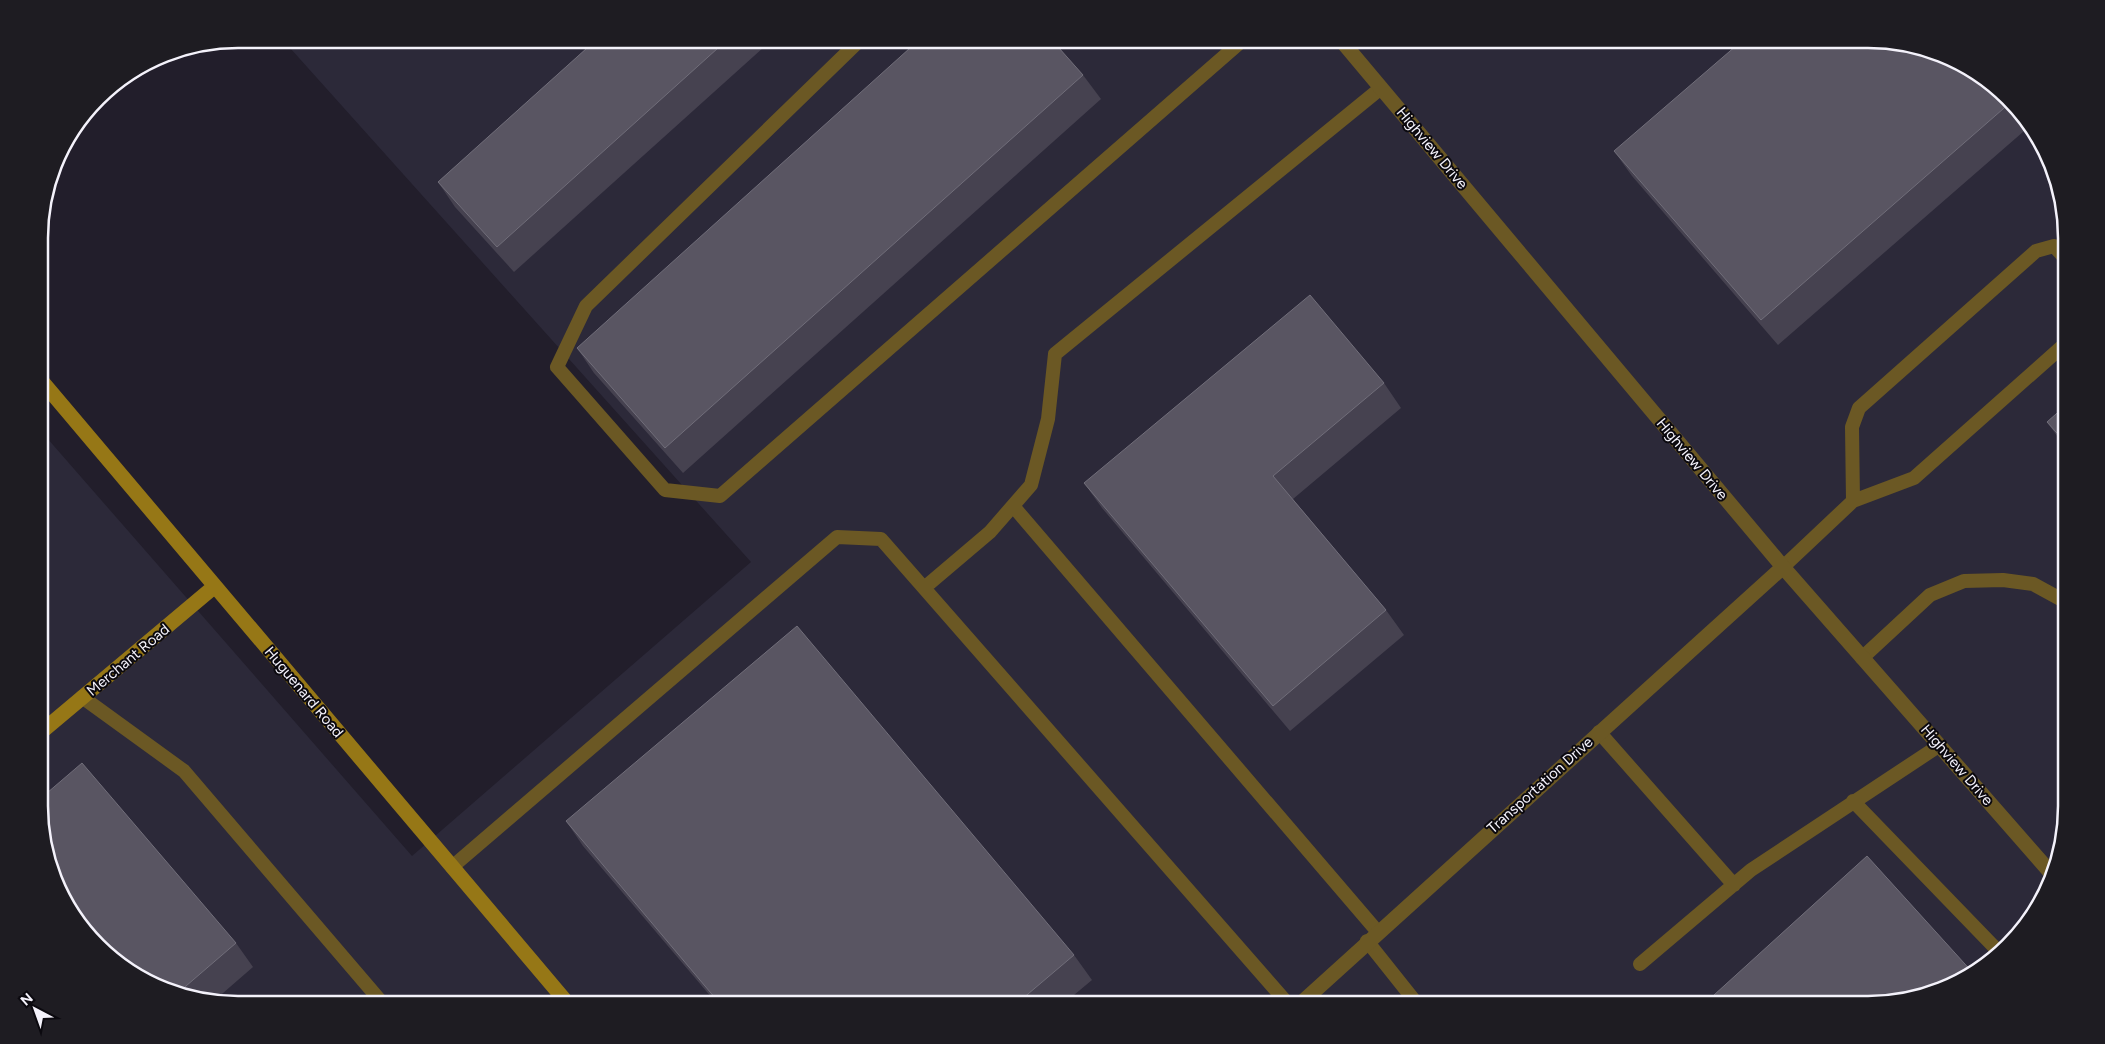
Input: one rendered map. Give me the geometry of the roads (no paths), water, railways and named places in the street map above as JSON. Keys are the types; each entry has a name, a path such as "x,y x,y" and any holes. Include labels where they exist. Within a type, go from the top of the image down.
{"main road":[{"name":"Huguenard Road","path":"48,388 561,996"},
{"name":"Merchant Road","path":"48,726 215,586"}],"street":[{"name":"Highview Drive","path":"1348,48 1782,566 2047,868"},
{"name":"Transportation Drive","path":"1309,996 1372,936 1782,566"}],"lane":[{"path":"852,48 586,306 556,367 665,490 720,496 1234,48"},
{"path":"924,588 990,532 1031,486 1048,419 1055,354 1381,88"},
{"path":"1853,501 1852,427 1859,408 2036,251 2054,246 2058,250"},
{"path":"1782,566 1853,501 1914,478 2058,350"},
{"path":"1013,506 1372,936 1412,996"},
{"path":"452,867 837,537 881,539 1281,996"},
{"path":"1862,658 1930,595 1964,581 2003,580 2033,584 2058,598"},
{"path":"82,697 184,771 376,996"},
{"path":"1599,732 1734,885"},
{"path":"1640,964 1751,870 1940,745"},
{"path":"1853,801 1995,948"}]}
